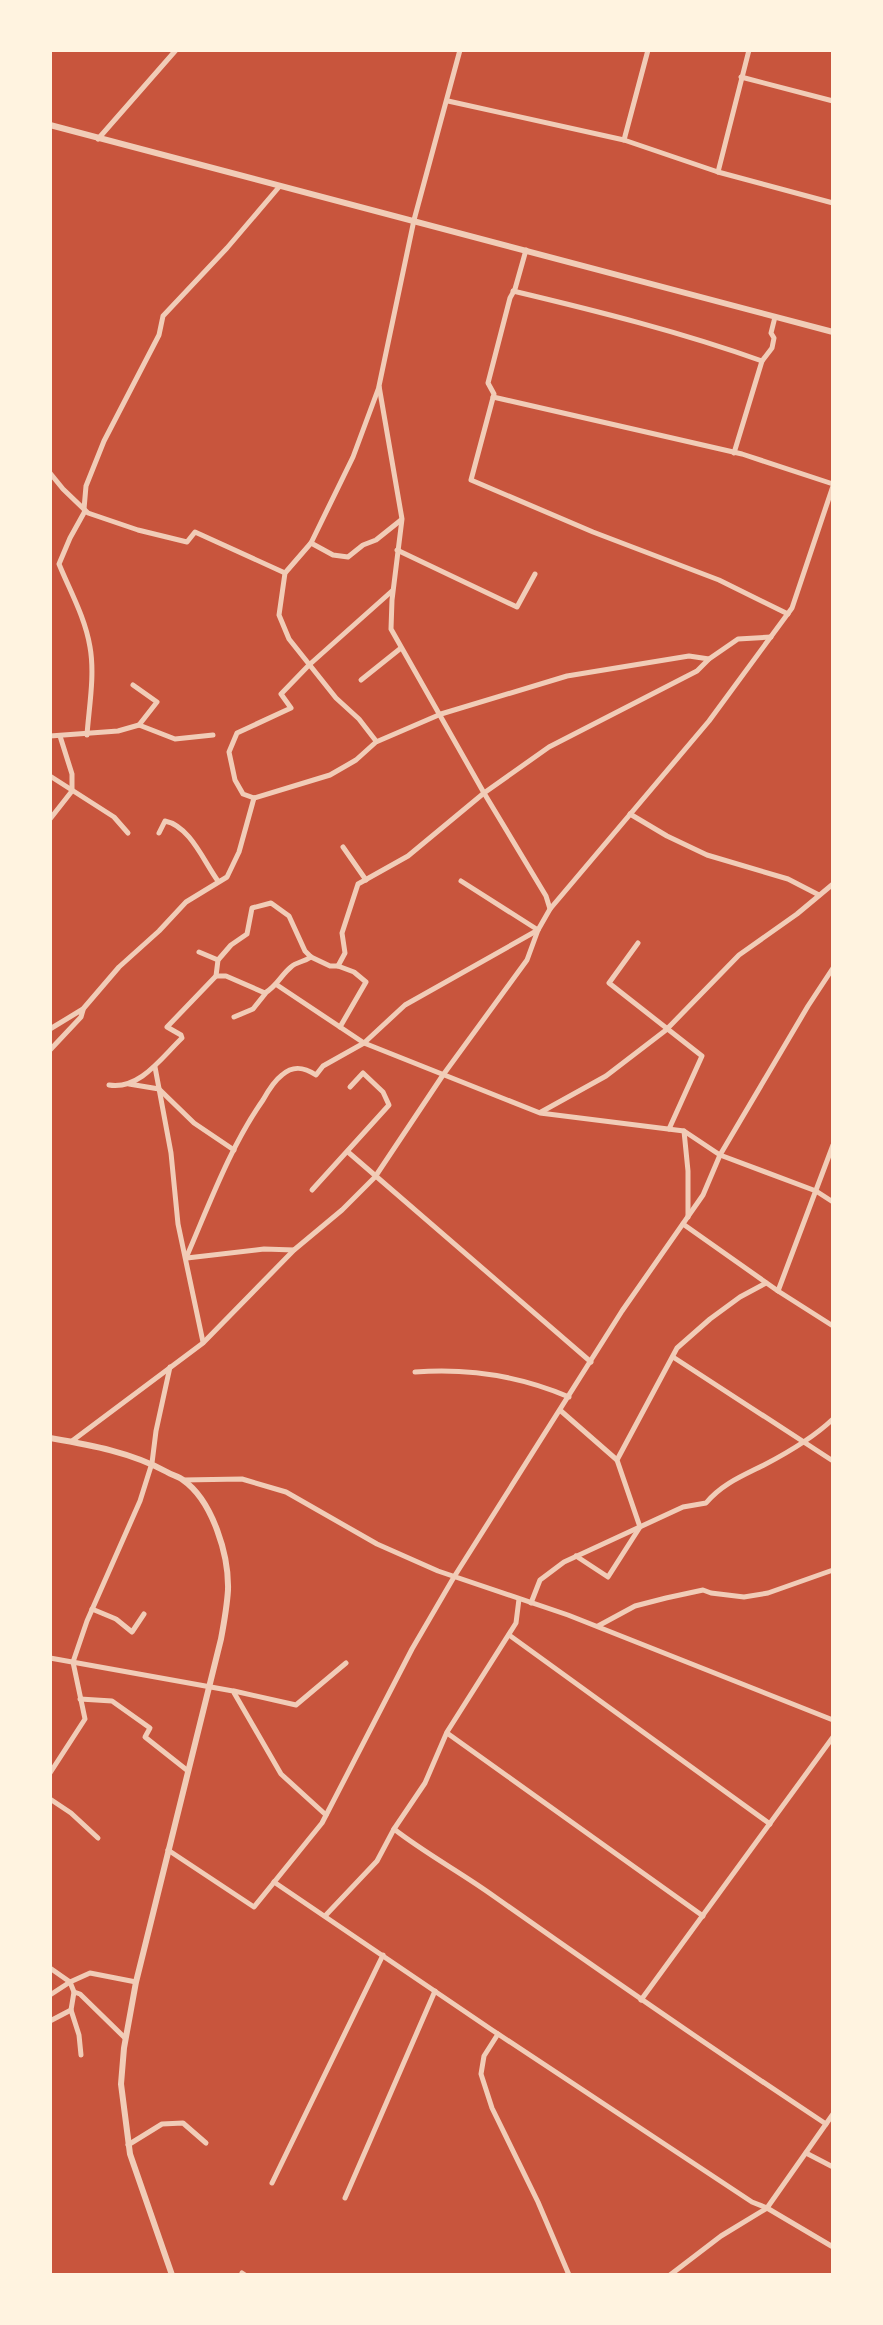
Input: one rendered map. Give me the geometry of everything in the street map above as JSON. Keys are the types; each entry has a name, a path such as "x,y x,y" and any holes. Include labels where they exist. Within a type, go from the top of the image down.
{"street":[{"path":"98,139 176,50"},
{"path":"376,742 289,639 279,615 285,573 311,543 353,457 379,386 414,220 460,50"},
{"path":"624,140 648,50"},
{"path":"718,172 749,50"},
{"path":"741,77 833,101"},
{"path":"448,101 624,140 718,172 833,203"},
{"path":"50,125 833,332"},
{"path":"87,735 90,646 79,609 59,564 84,510 86,486 159,335 163,316 279,187"},
{"path":"526,250 488,383 494,394 471,480 553,516 719,580 788,614"},
{"path":"513,291 650,326 762,361"},
{"path":"734,453 762,361 772,348 774,338 771,333 775,317"},
{"path":"379,386 402,519 391,629 546,896 550,909"},
{"path":"72,1441 203,1343 294,1250 342,1210 377,1175 443,1075 527,960 550,909 709,721 792,608 833,485 734,453 493,397"},
{"path":"50,473 84,510 117,524 187,542 195,532 285,573"},
{"path":"311,543 333,555 348,557 402,519"},
{"path":"397,550 517,607 535,574"},
{"path":"393,590 281,694 291,708 237,733 229,752 235,780 243,794 254,798 330,775 356,760 376,742 441,714 567,676 689,656 709,659"},
{"path":"338,966 345,953 342,933 358,884 408,856 484,793 549,747 697,671 738,639 771,637"},
{"path":"361,680 401,648"},
{"path":"50,736 87,735 139,725 157,702 133,685"},
{"path":"139,725 175,739 213,735"},
{"path":"50,819 72,791 72,774 60,736"},
{"path":"50,776 114,817 128,833"},
{"path":"50,1029 83,1009 119,967 186,902 227,877 239,852 254,798"},
{"path":"630,814 707,855 788,879 819,895"},
{"path":"159,833 165,821 174,823 188,836 218,881"},
{"path":"343,847 366,880"},
{"path":"461,881 538,930"},
{"path":"540,1113 606,1076 667,1028 739,955 833,884"},
{"path":"128,1084 155,1067 182,1038 167,1027 216,976 218,960 231,945 247,934 252,908 271,903 289,916 305,951 311,957 354,972 366,982 340,1027"},
{"path":"186,1258 234,1150 256,1110 283,1073 296,1067 316,1075 323,1066 364,1043 405,1005 538,930"},
{"path":"638,943 609,983 702,1056 669,1129"},
{"path":"199,952 218,960"},
{"path":"234,1017 253,1009 292,965 311,957"},
{"path":"168,1850 254,1907 326,1815 412,1649 454,1577 622,1311 703,1195 720,1155 833,968"},
{"path":"216,976 226,976 265,993"},
{"path":"277,985 364,1043 540,1113 684,1131 720,1155 816,1191 833,1202"},
{"path":"50,1050 81,1017 83,1009"},
{"path":"155,1067 171,1153 178,1224 203,1343"},
{"path":"312,1190 389,1105 383,1092 363,1073 350,1087"},
{"path":"109,1085 128,1084 159,1089 201,1128 234,1150"},
{"path":"684,1131 688,1218"},
{"path":"778,1291 833,1145"},
{"path":"348,1152 591,1362"},
{"path":"683,1224 833,1326"},
{"path":"186,1258 264,1249 294,1250"},
{"path":"617,1460 677,1348 740,1297 766,1283"},
{"path":"673,1357 833,1461"},
{"path":"50,1773 85,1719 73,1662 92,1609 140,1501 152,1463 170,1367"},
{"path":"415,1372 503,1375 541,1385 569,1397"},
{"path":"561,1411 617,1460 640,1527"},
{"path":"531,1603 540,1580 576,1556 683,1507 706,1503 736,1478 786,1453 833,1419"},
{"path":"52,1441 72,1441 127,1454 183,1480 210,1515 225,1551 228,1589 221,1639 136,1982 125,2038 121,2084 128,2145 172,2275"},
{"path":"183,1480 242,1479 286,1492 377,1544 454,1577 597,1627 833,1720"},
{"path":"576,1556 608,1577 640,1527"},
{"path":"597,1627 635,1606 666,1598 703,1590 744,1597 768,1593 833,1570"},
{"path":"325,1916 377,1861 425,1783 447,1732 516,1623 519,1599"},
{"path":"92,1609 116,1619 132,1632 144,1614"},
{"path":"509,1635 770,1824"},
{"path":"50,1658 210,1685 296,1705 346,1663"},
{"path":"233,1691 281,1774 326,1815"},
{"path":"80,1699 112,1701 150,1728 145,1737 188,1771"},
{"path":"447,1732 703,1916"},
{"path":"641,2000 833,1737"},
{"path":"50,1799 98,1838"},
{"path":"394,1829 826,2124"},
{"path":"274,1882 752,2202 833,2247"},
{"path":"272,2183 383,1955"},
{"path":"50,1968 70,1982 74,1992 71,2010 81,2055"},
{"path":"50,1995 90,1973 136,1982"},
{"path":"345,2198 435,1991"},
{"path":"74,1992 80,1994 125,2038"},
{"path":"50,2021 71,2010"},
{"path":"498,2034 484,2056 481,2074 492,2108 538,2202 569,2275"},
{"path":"670,2275 721,2236 767,2208 833,2114"},
{"path":"128,2145 162,2124 183,2123 206,2143"},
{"path":"806,2153 833,2167"}]}
